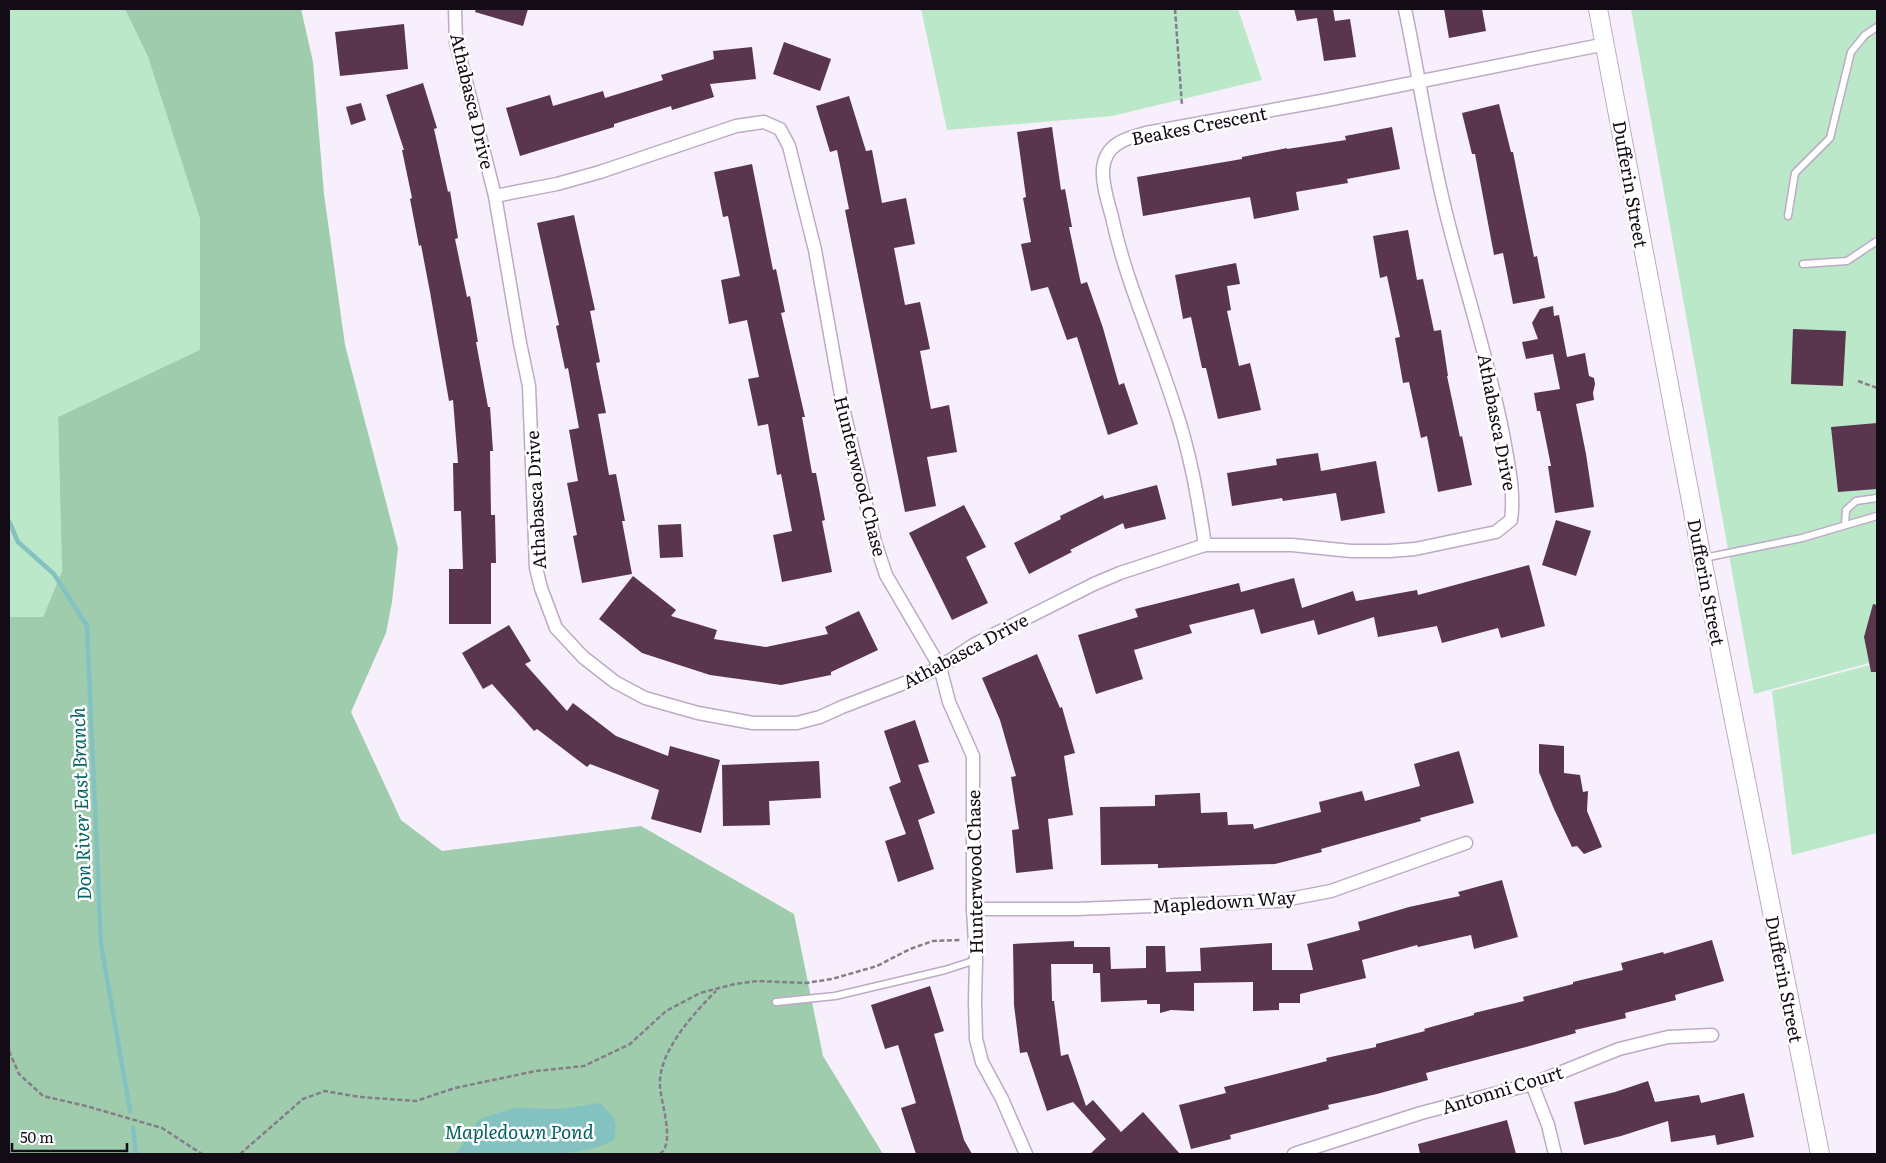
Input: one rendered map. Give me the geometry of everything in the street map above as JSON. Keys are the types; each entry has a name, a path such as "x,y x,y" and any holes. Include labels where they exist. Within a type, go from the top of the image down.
{"main road":[{"name":"Dufferin Street","path":"1598,9 1702,559 1820,1154"}],"street":[{"name":"Athabasca Drive","path":"455,9 456,42 495,196 529,386 536,568 556,628 576,650 615,682 645,698 698,713 753,722 797,723 820,718 940,667 975,644 1094,584 1120,573 1205,545 1292,545 1351,551 1389,552 1415,549 1496,532 1511,520 1514,503 1512,481 1494,384 1446,214 1435,168 1405,9"},
{"name":"Beakes Crescent","path":"1205,545 1198,499 1180,425 1120,253 1106,191 1103,168 1109,150 1124,138 1146,133 1420,82 1606,44"},
{"name":"Hunterwood Chase","path":"495,196 557,184 591,175 736,126 764,122 780,129 789,146 815,250 844,412 875,542 886,575 940,667 949,702 973,756 973,909 976,960 974,1001 976,1039 982,1062 1002,1099 1026,1154"},
{"name":"Mapledown Way","path":"973,909 1076,909 1279,901 1331,891 1466,842"},
{"name":"Antonni Court","path":"1294,1154 1421,1113 1532,1084 1619,1049 1668,1037 1712,1035"},
{"path":"1532,1084 1548,1125 1555,1154"}],"lane":[{"path":"1788,216 1795,173 1830,138 1851,52 1865,35 1877,27"},
{"path":"1803,264 1847,261 1877,241"},
{"path":"1845,525 1846,510 1856,501 1877,498"},
{"path":"1702,559 1802,538 1877,516"},
{"path":"776,1002 835,996 945,970 976,960"}],"path":[{"path":"1175,9 1182,106"},
{"path":"1858,381 1877,388"},
{"path":"240,1154 303,1099 326,1091 360,1097 416,1101 456,1088 527,1073 584,1066 630,1044 666,1011 700,993 718,990 735,984 758,981 806,983 832,979 877,966 910,949 933,941 975,941"},
{"path":"660,1154 664,1151 668,1140 659,1083 666,1055 688,1022 718,990"},
{"path":"9,1051 19,1074 43,1096 86,1106 162,1128 202,1154"}],"shaded area":[{"path":"9,9 125,9 148,57 200,219 200,351 58,417 62,571 43,617 9,617"},
{"path":"125,9 301,9 313,62 324,194 345,345 398,548 392,602 386,633 351,712 401,820 442,851 641,826 794,914 823,1056 883,1154 9,1154 9,617 43,617 62,571 58,417 200,350 200,219 148,57"},
{"path":"921,9 1238,9 1262,80 1112,116 947,130"},
{"path":"1631,9 1877,9 1877,661 1754,694"},
{"path":"1877,663 1877,833 1792,855 1772,691"}],"water":[{"name":"Mapledown Pond","path":"600,1103 614,1119 616,1127 614,1140 598,1147 559,1154 456,1154 479,1119 514,1108 560,1109"}],"building":[{"path":"476,9 528,9 523,26 475,12"},
{"path":"1294,9 1333,9 1335,21 1350,19 1356,57 1324,61 1317,18 1297,21"},
{"path":"1444,9 1482,9 1486,31 1449,38"},
{"path":"404,24 408,69 340,76 335,32"},
{"path":"784,42 831,59 820,91 773,74"},
{"path":"752,47 756,79 710,84 714,97 672,110 671,106 614,124 614,127 520,156 506,108 550,95 553,106 603,91 605,98 663,80 661,75 714,59 713,51"},
{"path":"423,83 437,128 434,129 448,192 450,191 458,238 455,239 467,297 470,296 478,342 476,342 488,407 490,407 493,451 490,451 491,515 495,515 496,563 491,563 491,624 449,624 449,569 463,569 461,511 454,511 453,463 458,463 453,400 449,401 421,245 419,246 410,199 412,198 402,150 404,150 386,95"},
{"path":"849,96 866,151 872,150 882,203 906,198 915,244 894,248 905,305 920,302 930,349 920,351 931,409 949,405 957,452 927,457 936,506 905,512 845,210 849,209 837,150 830,152 816,106"},
{"path":"361,103 366,120 351,125 346,107"},
{"path":"1499,104 1511,152 1513,152 1534,257 1537,256 1545,298 1513,304 1503,253 1494,255 1475,154 1472,154 1462,113"},
{"path":"1052,127 1061,190 1065,189 1072,227 1069,227 1081,284 1087,282 1103,328 1119,385 1124,383 1138,424 1108,435 1077,337 1067,340 1048,287 1031,291 1021,244 1031,242 1023,198 1026,197 1017,132"},
{"path":"1392,127 1400,169 1347,179 1348,183 1296,192 1299,210 1254,219 1250,197 1143,216 1137,177 1242,159 1242,157 1287,148 1346,140 1345,136"},
{"path":"752,164 773,270 776,269 785,312 781,313 805,417 802,417 812,473 816,473 825,520 822,521 832,572 782,582 773,535 792,531 781,474 777,475 768,424 758,426 748,379 759,377 747,320 729,324 721,280 740,276 728,216 723,217 714,172"},
{"path":"574,215 595,310 590,311 600,362 596,363 606,413 598,414 609,475 616,474 625,521 622,521 632,574 582,583 573,536 577,535 567,483 578,481 569,430 579,428 568,368 565,369 556,326 559,325 537,223"},
{"path":"1408,230 1417,280 1423,279 1434,331 1441,330 1447,376 1472,485 1438,492 1427,436 1421,438 1409,382 1403,383 1395,338 1400,337 1387,276 1380,278 1373,236"},
{"path":"1236,263 1240,284 1227,286 1231,310 1227,311 1239,366 1250,363 1261,410 1218,419 1206,368 1202,368 1191,317 1183,319 1175,275"},
{"path":"1553,306 1554,316 1559,315 1567,357 1585,353 1589,376 1594,378 1595,384 1594,400 1576,404 1594,507 1555,513 1548,466 1551,466 1540,411 1537,411 1534,393 1560,389 1553,354 1526,359 1522,342 1538,339 1532,323 1540,309"},
{"path":"1793,329 1846,331 1843,386 1791,384"},
{"path":"1877,423 1877,489 1838,492 1831,427"},
{"path":"1318,453 1321,471 1376,461 1385,513 1341,521 1336,493 1283,501 1282,498 1232,506 1227,473 1277,465 1276,459"},
{"path":"1157,485 1166,519 1125,529 1123,523 1070,550 1072,552 1029,574 1014,543 1061,519 1060,516 1103,495 1104,499"},
{"path":"964,505 986,547 966,557 988,603 952,620 909,533"},
{"path":"1556,520 1591,531 1576,576 1542,565"},
{"path":"681,524 683,557 660,558 658,525"},
{"path":"1529,565 1545,626 1501,638 1498,628 1442,643 1437,626 1378,637 1374,617 1318,635 1314,620 1261,634 1254,609 1189,625 1192,633 1134,650 1143,679 1096,694 1078,635 1138,617 1135,609 1239,583 1241,592 1294,578 1302,608 1353,591 1356,601 1417,590 1418,595"},
{"path":"633,576 676,610 671,616 717,630 714,639 766,647 828,634 825,627 859,611 878,650 831,672 831,675 781,685 710,675 642,653 599,619"},
{"path":"1873,604 1877,605 1877,672 1871,672 1864,637"},
{"path":"509,625 531,661 525,664 567,711 573,703 616,736 668,756 670,746 720,760 701,833 651,819 659,790 590,764 587,767 537,729 534,731 492,684 483,689 462,653"},
{"path":"1037,654 1060,708 1062,707 1075,753 1064,756 1073,815 1048,819 1053,869 1016,873 1012,830 1019,829 1011,777 1016,776 1000,720 982,678"},
{"path":"915,720 929,762 918,765 935,813 918,820 934,869 898,882 885,841 906,834 889,787 901,782 884,731"},
{"path":"1539,744 1564,746 1564,773 1580,775 1583,792 1588,791 1587,811 1602,847 1584,854 1577,846 1572,847 1539,772"},
{"path":"1459,751 1474,803 1420,818 1421,821 1321,849 1322,852 1275,864 1158,868 1158,864 1101,865 1100,807 1155,806 1155,795 1200,793 1201,813 1227,812 1228,825 1253,824 1254,829 1321,812 1319,802 1362,791 1365,801 1420,786 1414,764"},
{"path":"819,761 821,798 769,801 770,825 723,826 722,765"},
{"path":"1502,880 1518,937 1474,949 1471,935 1418,947 1417,945 1362,960 1366,978 1300,994 1300,1003 1279,1003 1279,1010 1253,1011 1253,982 1194,983 1194,1011 1171,1010 1160,1013 1160,1004 1147,1004 1147,1000 1101,1002 1100,973 1093,973 1093,964 1051,964 1052,1001 1054,1001 1061,1056 1068,1054 1086,1106 1093,1100 1121,1132 1143,1112 1180,1154 1090,1154 1106,1139 1073,1102 1047,1111 1027,1052 1020,1053 1014,1005 1013,944 1074,941 1074,947 1110,947 1111,969 1146,968 1146,946 1165,946 1166,972 1201,971 1200,948 1272,943 1272,970 1313,970 1307,944 1360,930 1358,922 1409,907 1460,896 1458,892"},
{"path":"1712,940 1724,981 1675,995 1676,1000 1625,1013 1626,1018 1575,1030 1576,1033 1426,1073 1428,1080 1328,1105 1329,1109 1230,1135 1231,1139 1191,1149 1179,1105 1226,1093 1224,1087 1327,1061 1326,1058 1376,1047 1376,1044 1425,1031 1424,1029 1474,1015 1474,1013 1524,1001 1523,997 1623,970 1621,963 1663,952 1664,954"},
{"path":"930,986 944,1031 934,1034 964,1140 972,1154 916,1154 901,1108 916,1103 898,1045 885,1049 871,1005"},
{"path":"1648,1081 1655,1102 1699,1095 1701,1103 1744,1093 1754,1137 1717,1145 1715,1135 1671,1142 1668,1121 1621,1136 1584,1145 1574,1102 1615,1092"},
{"path":"1507,1120 1516,1154 1420,1154 1418,1144"}],"waterway":[{"name":"Don River East Branch","path":"9,521 18,542 54,574 87,626 101,944 130,1111"},
{"name":"Don River East Branch","path":"133,1128 136,1154"}]}
